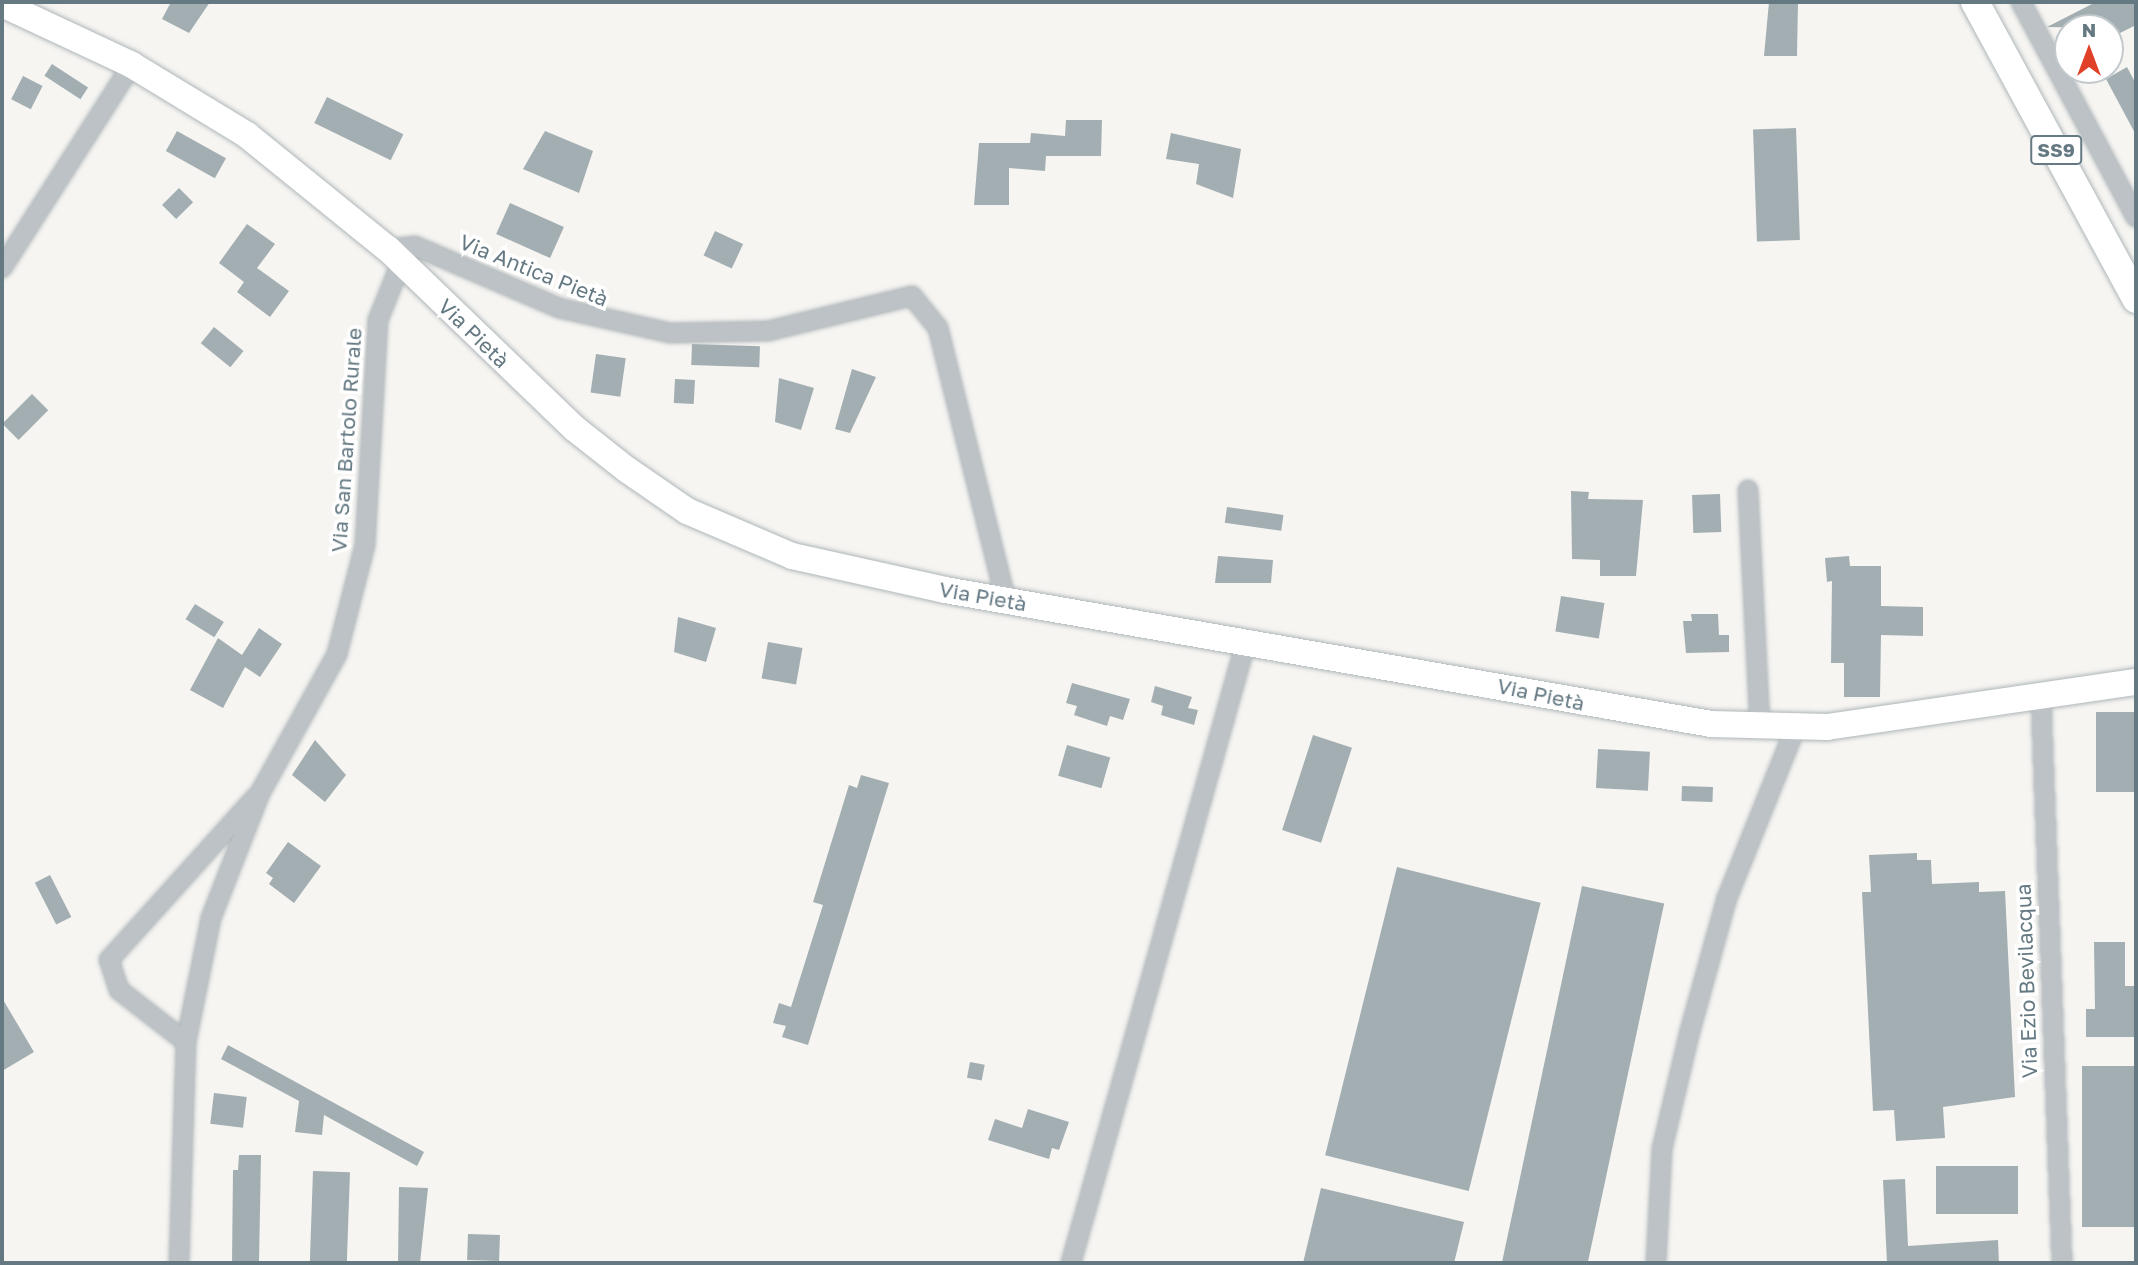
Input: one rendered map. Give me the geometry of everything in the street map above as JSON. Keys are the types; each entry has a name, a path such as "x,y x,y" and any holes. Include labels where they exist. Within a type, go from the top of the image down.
{"main road":[{"name":"SS9","path":"1975,2 2136,299"}],"street":[{"path":"2021,2 2131,195 2136,217"},
{"name":"Via Pietà","path":"2,4 132,65 247,135 395,256 574,428 687,511 792,556 1006,600 1638,715 1760,727 1795,729 2136,682"},
{"path":"2,268 132,65"},
{"name":"Via Antica Pietà","path":"395,256 415,246 559,308 670,334 768,331 912,296 938,328 1006,600"},
{"name":"Via San Bartolo Rurale","path":"179,1263 186,1042 211,918 260,793 337,654 365,545 378,320 395,256"},
{"path":"1748,489 1760,727"},
{"path":"1071,1263 1246,642"},
{"name":"Via Ezio Bevilacqua","path":"2042,696 2062,1263"},
{"path":"1656,1263 1662,1149 1690,1031 1727,898 1795,729"},
{"path":"186,1042 119,990 108,960 260,793"}],"building":[{"path":"171,2 210,2 189,33 162,19"},
{"path":"1769,2 1798,2 1797,56 1764,56"},
{"path":"2096,2 2136,2 2136,25 2124,31 2124,14 2072,14"},
{"path":"52,64 88,87 80,99 44,76"},
{"path":"2127,67 2136,84 2136,135 2109,84 2124,84 2124,69"},
{"path":"23,76 43,86 31,109 11,99"},
{"path":"327,97 403,134 391,160 314,123"},
{"path":"1066,120 1102,120 1101,156 1046,156 1045,171 1009,168 1009,205 974,205 979,143 1030,143 1031,133 1065,136"},
{"path":"1796,128 1800,240 1757,241 1753,130"},
{"path":"177,131 226,158 215,178 166,151"},
{"path":"545,131 593,151 579,193 523,169"},
{"path":"1171,133 1241,149 1233,198 1196,184 1199,164 1166,159"},
{"path":"179,188 193,202 176,219 162,205"},
{"path":"510,203 564,227 550,258 496,234"},
{"path":"247,224 275,244 257,268 289,291 270,317 237,292 244,282 219,263"},
{"path":"715,231 743,244 732,269 704,255"},
{"path":"214,327 244,351 230,367 201,343"},
{"path":"692,344 760,346 759,367 691,365"},
{"path":"596,354 626,358 620,397 591,393"},
{"path":"852,369 876,377 850,433 835,429"},
{"path":"779,378 814,388 801,430 775,422"},
{"path":"675,379 695,380 694,404 674,403"},
{"path":"32,394 48,410 19,440 2,424"},
{"path":"1571,491 1589,492 1588,499 1643,500 1636,576 1600,576 1600,560 1572,559"},
{"path":"1720,494 1721,532 1693,533 1692,495"},
{"path":"1227,507 1283,515 1281,531 1225,523"},
{"path":"1218,556 1273,560 1271,583 1215,583"},
{"path":"1849,556 1850,566 1881,566 1881,606 1923,607 1923,636 1881,635 1880,697 1844,697 1844,663 1831,663 1832,581 1827,582 1825,558"},
{"path":"1561,596 1604,603 1599,638 1555,632"},
{"path":"195,604 224,622 214,637 185,619"},
{"path":"1691,614 1718,614 1719,635 1729,635 1729,652 1686,653 1683,621 1692,621"},
{"path":"678,617 716,628 706,662 674,652"},
{"path":"259,628 282,644 260,677 245,667 223,708 190,690 218,638 242,655"},
{"path":"768,642 802,648 796,685 762,678"},
{"path":"1072,683 1130,699 1123,720 1110,716 1107,726 1074,715 1077,706 1066,703"},
{"path":"1155,686 1192,697 1188,708 1198,710 1194,725 1161,715 1163,706 1151,702"},
{"path":"2096,712 2135,712 2135,792 2096,792"},
{"path":"1313,735 1352,748 1321,843 1282,830"},
{"path":"315,740 346,775 325,802 292,775"},
{"path":"1067,745 1110,757 1101,788 1058,776"},
{"path":"1598,749 1650,752 1648,791 1596,788"},
{"path":"861,775 889,783 808,1045 782,1037 786,1026 773,1023 779,1003 791,1007 823,905 813,902 849,785 857,788"},
{"path":"1682,786 1713,787 1712,802 1681,801"},
{"path":"288,842 321,866 294,903 269,884 273,878 266,873"},
{"path":"1917,853 1917,860 1931,860 1932,884 1979,882 1979,892 2005,891 2015,1097 1943,1107 1945,1138 1896,1141 1894,1110 1873,1111 1862,892 1871,892 1869,855"},
{"path":"1397,867 1541,903 1469,1191 1325,1155"},
{"path":"50,875 71,917 56,925 35,883"},
{"path":"1582,886 1664,903 1588,1263 1502,1263"},
{"path":"2094,942 2125,942 2125,986 2136,986 2136,1037 2086,1037 2086,1009 2095,1009"},
{"path":"2,998 34,1052 2,1071"},
{"path":"228,1045 424,1152 417,1166 324,1115 322,1135 295,1132 299,1101 221,1059"},
{"path":"970,1062 985,1065 982,1081 967,1078"},
{"path":"2082,1066 2136,1066 2136,1227 2082,1227"},
{"path":"214,1093 247,1097 243,1128 210,1124"},
{"path":"1028,1109 1069,1122 1059,1150 1052,1148 1049,1159 988,1140 995,1119 1022,1128"},
{"path":"239,1155 261,1155 259,1263 232,1263 233,1170 238,1170"},
{"path":"1936,1166 2018,1166 2018,1214 1936,1214"},
{"path":"313,1171 350,1172 347,1263 310,1263"},
{"path":"1905,1179 1908,1246 1998,1240 1999,1263 1887,1263 1883,1180"},
{"path":"399,1187 428,1188 420,1263 398,1263"},
{"path":"1321,1188 1464,1222 1454,1263 1303,1263"},
{"path":"468,1234 500,1235 499,1261 467,1260"}]}
